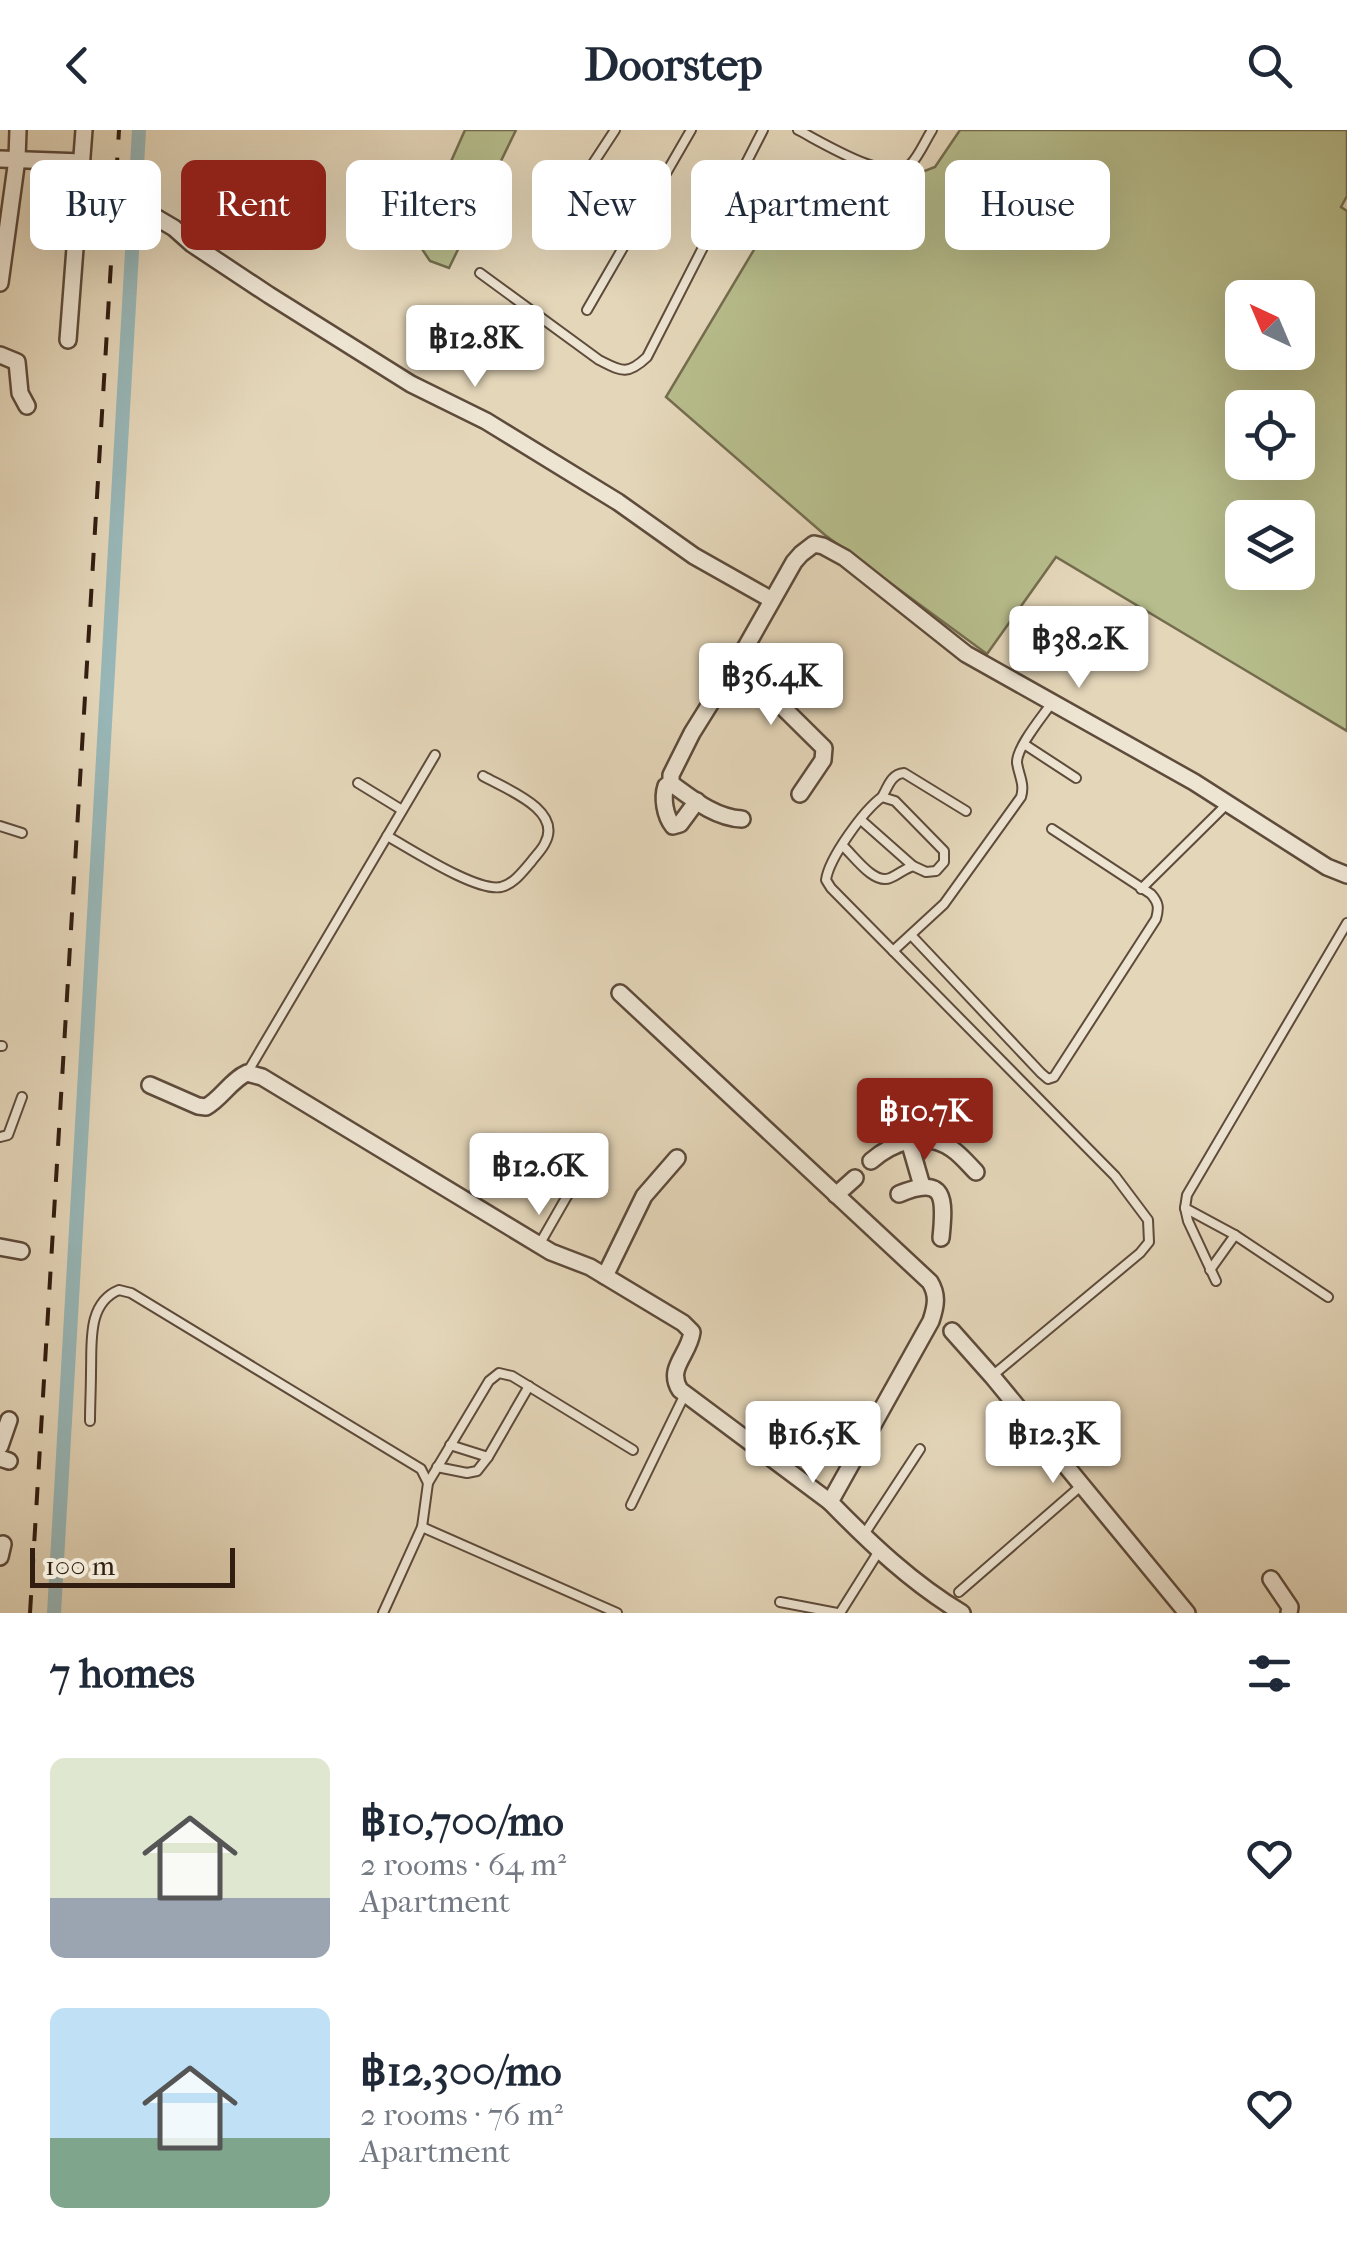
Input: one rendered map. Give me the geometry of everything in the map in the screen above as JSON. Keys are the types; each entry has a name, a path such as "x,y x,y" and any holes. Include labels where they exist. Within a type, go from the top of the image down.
{"street":[{"path":"0,283 8,159 18,130"},
{"path":"82,160 84,130"},
{"path":"161,221 395,374 486,421 618,502 694,556 772,600"},
{"path":"68,340 75,250"},
{"path":"0,355 17,362 20,393 27,406"},
{"path":"671,783 678,759 772,600 801,554 814,544 856,566 966,654 1228,803 1327,867 1347,875"},
{"path":"737,662 824,748 824,760 800,794"},
{"path":"671,783 724,817 742,819"},
{"path":"671,783 666,786 664,798 673,826 680,824 697,802"},
{"path":"620,993 935,1290 931,1321 830,1502"},
{"path":"150,1085 206,1106 247,1072 262,1077 551,1252 590,1267 683,1323 692,1332 674,1373 676,1385 830,1502 879,1551 934,1596 962,1613"},
{"path":"872,1161 886,1148 909,1140 940,1142 976,1172"},
{"path":"909,1140 922,1186"},
{"path":"605,1276 644,1196 676,1158"},
{"path":"836,1195 854,1178"},
{"path":"899,1194 922,1186 934,1188 943,1202 940,1238"},
{"path":"0,1247 21,1251"},
{"path":"952,1331 1187,1613"},
{"path":"3,1455 9,1420"},
{"path":"1272,1579 1290,1607 1289,1613"}],"lane":[{"path":"595,160 614,130"},
{"path":"586,310 691,130"},
{"path":"480,272 599,360 621,370 636,368 646,357 763,130"},
{"path":"804,131 867,164 889,171 909,166 932,130"},
{"path":"893,951 952,895 1021,797 1024,788 1018,757 1052,702"},
{"path":"1024,744 1076,778"},
{"path":"247,1072 435,754"},
{"path":"966,810 904,772 896,774 831,863 826,880 1116,1176 1148,1220 1150,1242 992,1376"},
{"path":"387,836 471,882 502,887 519,876 546,842 550,830 538,808 484,776"},
{"path":"358,783 402,810"},
{"path":"862,820 913,866 926,872 936,870 944,862 944,851 894,801 882,798"},
{"path":"1141,888 1228,803"},
{"path":"0,826 22,833"},
{"path":"911,936 1048,1079 1054,1077 1156,919 1159,908 1157,900 1141,888 1052,829"},
{"path":"843,846 882,880 913,866"},
{"path":"1216,1282 1188,1221 1188,1196 1347,924"},
{"path":"0,1137 8,1135 22,1097"},
{"path":"539,1244 594,1149"},
{"path":"1185,1208 1235,1235 1328,1297"},
{"path":"1210,1270 1235,1235"},
{"path":"90,1421 90,1332 99,1308 119,1290 131,1293 422,1469 428,1483"},
{"path":"383,1613 422,1527 428,1483 494,1375 505,1373 634,1450"},
{"path":"437,1467 473,1473 484,1464 528,1386"},
{"path":"631,1505 685,1394"},
{"path":"830,1424 862,1448"},
{"path":"450,1445 488,1457"},
{"path":"863,1536 920,1450"},
{"path":"959,1592 1082,1485"},
{"path":"422,1527 614,1612"},
{"path":"780,1602 839,1613 879,1551"}],"green space":[{"path":"465,130 516,130 501,160 452,160"},
{"path":"960,130 1347,130 1347,196 1341,207 1347,211 1347,731 1056,557 987,654 825,535 666,397 754,250 925,250 925,171 935,167"},
{"path":"423,250 458,250 449,268 430,261"}],"waterway":[{"path":"54,1613 139,130"}],"railway":[{"path":"30,1613 119,130"}]}
